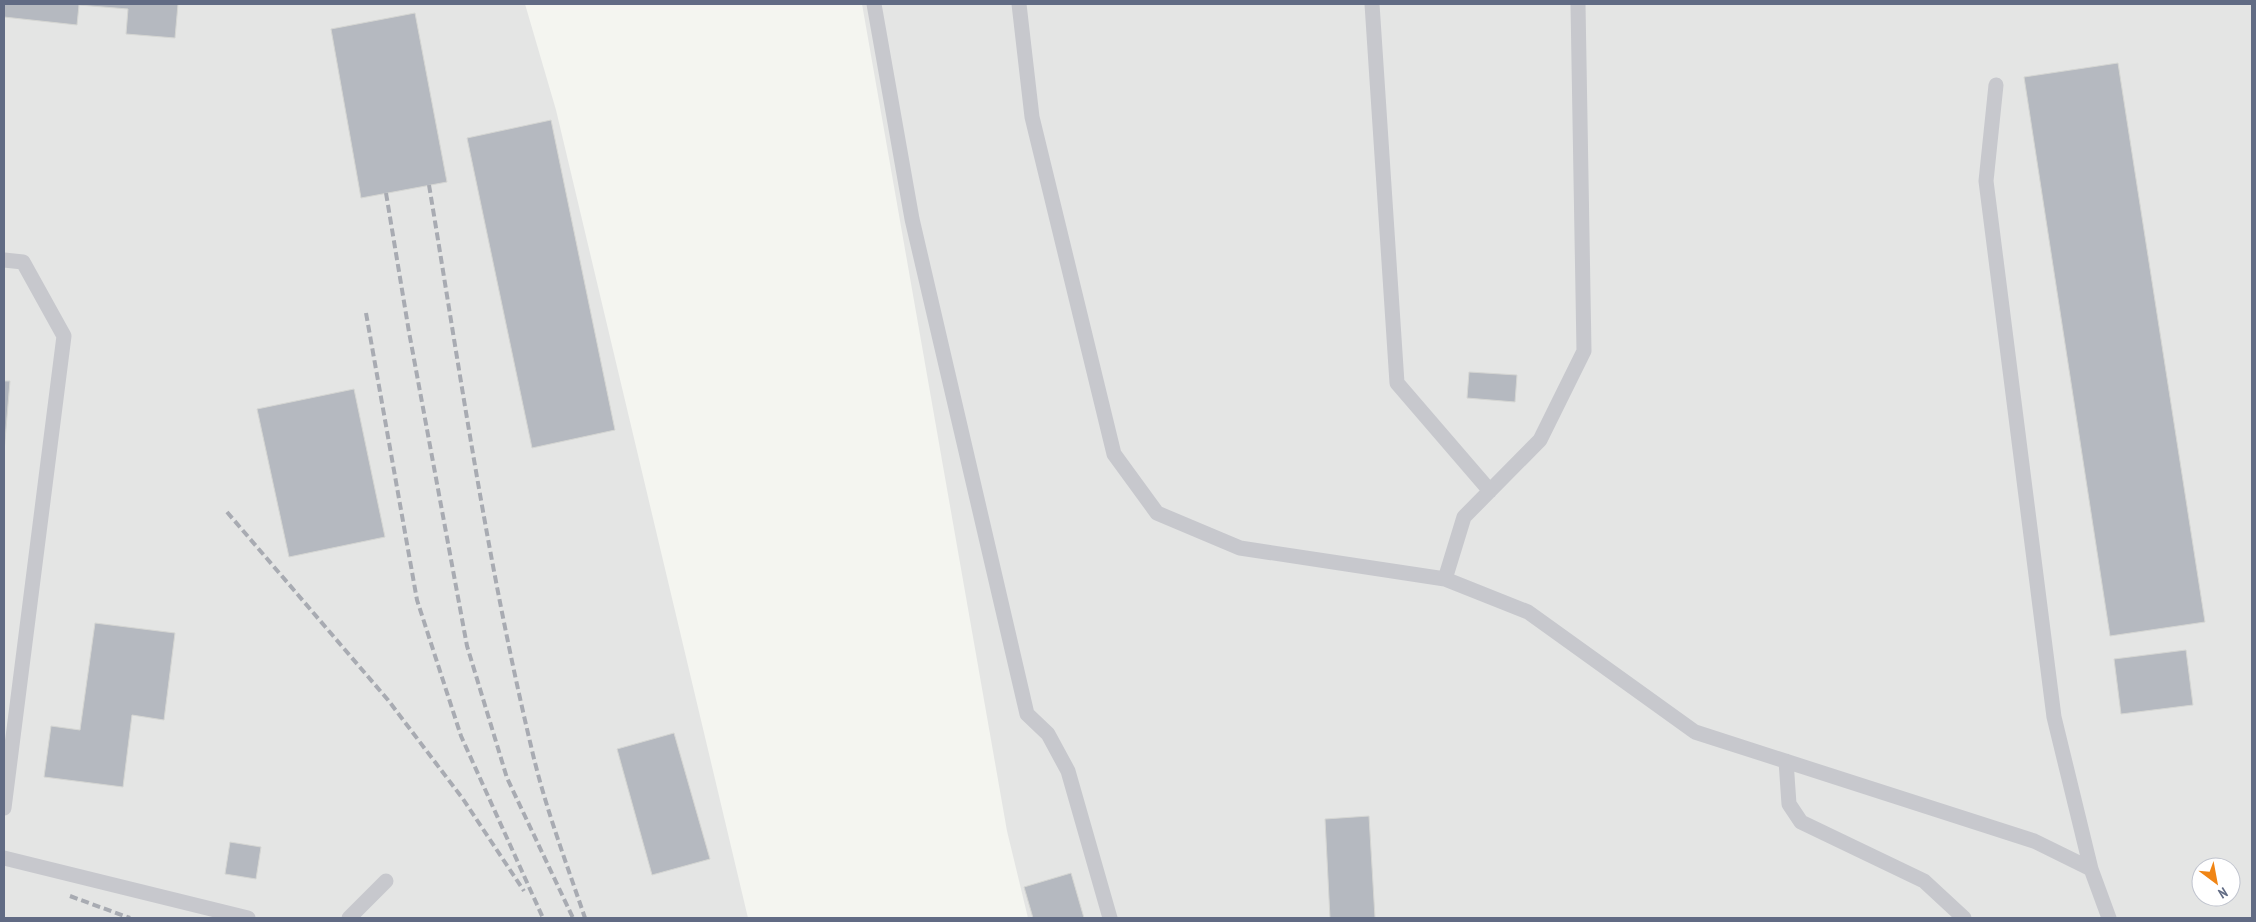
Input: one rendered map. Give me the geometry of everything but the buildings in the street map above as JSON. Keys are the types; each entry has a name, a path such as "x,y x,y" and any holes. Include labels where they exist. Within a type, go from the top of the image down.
{"lane":[{"path":"874,4 912,219 1027,714 1048,734 1068,771 1110,918"},
{"path":"1019,4 1032,118 1114,454 1157,513 1240,548 1445,579 1528,612 1694,732 2034,841 2091,869"},
{"path":"1372,4 1397,383 1490,491"},
{"path":"1445,579 1464,518 1540,440 1584,351 1578,4"},
{"path":"1996,85 1986,181 2054,717 2091,869 2109,918"},
{"path":"4,260 23,262 64,336 4,808"},
{"path":"1786,762 1789,804 1801,822 1924,881 1964,918"},
{"path":"4,858 248,918"},
{"path":"349,918 386,881"}],"shaded area":[{"path":"4,4 525,4 556,110 748,918 4,918"},
{"path":"862,4 2252,4 2252,918 1028,918 1007,831"}],"railway":[{"path":"429,185 475,466 515,676 542,789 585,918"},
{"path":"386,193 409,332 467,646 507,778 573,918"},
{"path":"366,313 417,600 461,736 543,918"},
{"path":"227,512 388,700 463,799 524,891"},
{"path":"70,896 130,918"}]}
